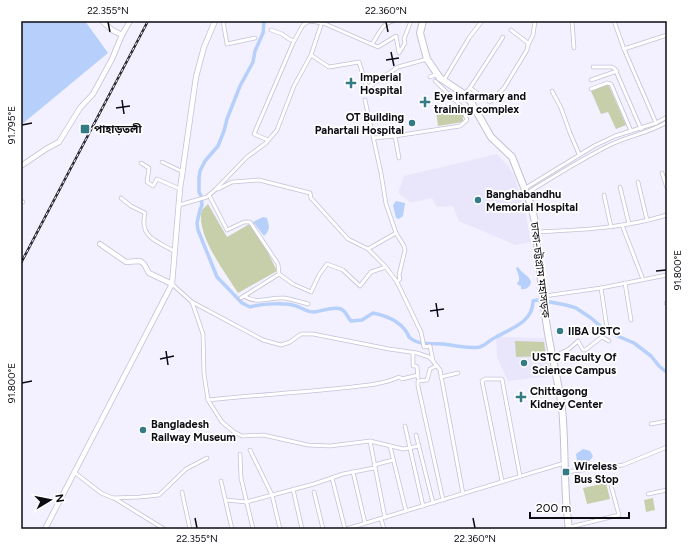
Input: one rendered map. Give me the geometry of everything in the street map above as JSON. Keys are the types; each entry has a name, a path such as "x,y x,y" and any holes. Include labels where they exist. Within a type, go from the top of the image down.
{"highway":[{"name":"ঢাকা-চট্টগ্রাম মহাসড়ক","path":"423,21 420,33 427,59 436,78 443,80 464,94 475,107 494,140 512,158 526,191 533,213 549,339 561,399 565,447 567,528"},
{"name":"ঢাকা-চট্টগ্রাম মহাসড়ক","path":"563,437 561,446 561,464 567,528"}],"main road":[{"path":"102,21 112,30 122,35"},
{"path":"21,166 59,142 80,108 93,94 130,21"},
{"path":"45,529 172,284 180,189 184,172 196,77 204,47 215,21"},
{"path":"100,244 126,262 140,261 144,264 149,273 172,284"}],"street":[{"path":"223,21 227,44 255,38"},
{"path":"268,140 254,134 294,41 303,25 309,21 322,22 378,47 396,36 399,53 405,43 404,39 410,21"},
{"path":"372,44 380,30 389,22 393,21"},
{"path":"443,80 469,38 482,21"},
{"path":"470,88 490,102 504,88 527,50 533,34 535,21"},
{"path":"572,21 574,48"},
{"path":"614,21 624,49 656,123"},
{"path":"179,205 208,196 216,190 247,157 268,140 277,130 294,86 310,55 322,22"},
{"path":"271,30 294,41"},
{"path":"511,30 528,42 528,45"},
{"path":"624,49 667,35"},
{"path":"464,94 470,88 503,37"},
{"path":"310,55 329,67 359,62 367,88 398,67 427,59"},
{"path":"593,67 612,67 617,71 641,129"},
{"path":"591,80 617,71"},
{"path":"374,138 460,126 466,120 462,107 436,78 430,77"},
{"path":"591,89 607,83 611,84 631,131"},
{"path":"552,92 561,108 579,154"},
{"path":"365,100 374,138 386,204 396,233 405,250 399,275 400,279 397,282"},
{"path":"526,191 579,154 611,137 641,129 667,117"},
{"path":"526,191 532,190 614,143 650,131 667,122"},
{"path":"395,136 399,158"},
{"path":"162,162 184,172"},
{"path":"141,163 149,168 147,182 154,186 157,180 180,189"},
{"path":"662,173 667,188"},
{"path":"216,190 232,182 259,180 310,192 311,198 348,239 368,249 386,267 397,282 421,332 424,347 430,346 432,361"},
{"path":"638,182 647,220"},
{"path":"620,187 629,224"},
{"path":"604,194 611,227"},
{"path":"208,196 228,230 244,222 250,222 278,264 279,274 293,284 311,292 319,275 327,264 343,270 360,286 371,272 386,267"},
{"path":"121,198 131,206 145,213 143,228 157,242 174,251"},
{"path":"536,232 611,227 667,215"},
{"path":"622,225 642,277"},
{"path":"368,249 396,233"},
{"path":"279,274 242,297 251,300 283,298 308,304"},
{"path":"544,299 667,275"},
{"path":"625,283 631,320"},
{"path":"172,284 192,302 263,340 281,345 290,342 301,334 313,334 389,349 413,352 429,357 440,370 463,494"},
{"path":"601,288 607,328"},
{"path":"192,302 203,334 204,374 208,400 222,422 234,432 242,436 264,435 308,445 330,446 370,441 403,449 419,446"},
{"path":"553,357 569,349 578,341 583,350 602,337 609,341"},
{"path":"413,352 413,366 416,367 419,390 443,500"},
{"path":"418,381 427,380 430,369 436,366"},
{"path":"441,377 458,373"},
{"path":"208,400 287,392 306,392 379,383 399,377 402,379 418,376"},
{"path":"502,482 482,381 485,379 502,379 520,476"},
{"path":"651,424 667,421"},
{"path":"405,426 423,506"},
{"path":"416,435 433,503"},
{"path":"370,441 385,518"},
{"path":"390,446 406,512"},
{"path":"566,472 623,465 667,447"},
{"path":"250,450 272,495 280,529"},
{"path":"240,454 241,478 253,529"},
{"path":"113,498 140,497 159,494 186,469 207,458"},
{"path":"226,500 246,502 393,460"},
{"path":"332,478 345,529 406,512 561,464"},
{"path":"74,472 100,493 113,498 164,529"},
{"path":"353,472 365,523"},
{"path":"567,528 619,515 608,478"},
{"path":"221,481 232,529"},
{"path":"293,489 302,529"},
{"path":"648,494 667,490"},
{"path":"182,492 190,529"},
{"path":"314,492 324,529"},
{"path":"381,519 384,529"}],"shaded area":[{"name":"Banghabandhu Memorial Hospital","path":"497,154 514,175 524,205 531,242 515,245 459,221 453,206 437,207 432,198 411,203 398,193 404,176"},
{"name":"USTC Faculty Of Science Campus","path":"496,337 544,338 551,376 508,381 497,357"}],"green space":[{"path":"608,84 626,125 616,129 608,112 601,114 591,91"},
{"path":"458,107 461,108 463,122 438,126 436,111"},
{"path":"208,204 227,237 253,222 277,271 238,293 214,255 204,234 201,224 201,213"},
{"path":"515,341 544,342 546,356 516,357"},
{"path":"606,483 610,499 587,504 583,488"},
{"path":"653,498 655,510 646,512 644,500"}],"water":[{"path":"25,21 85,21 108,53 21,125 21,24"},
{"path":"396,201 405,203 403,216 399,219 396,218 393,205"},
{"path":"263,217 267,218 269,225 269,229 264,236 253,222"},
{"path":"518,267 531,282 526,289 521,289 521,286 517,283 519,280 516,268"},
{"path":"583,449 590,451 593,456 588,461 582,463 577,461 576,454"}],"waterway":[{"path":"264,21 263,33 255,51 253,62 240,86 218,146 205,161 200,171 199,178 199,192 202,205 197,223 198,230 217,277 242,303 250,307 266,304 286,304 314,312 338,308 345,312 351,321 362,320 373,313 394,320 403,327 409,337 417,342 471,348 480,347 520,324 529,314 533,301 537,300 550,302 576,308 606,331 634,343 651,356 665,371"}],"railway":[{"path":"21,263 148,21"}],"place":[{"name":"Imperial Hospital","path":"351,83"},
{"name":"Eye infarmary and training complex","path":"425,102"},
{"name":"OT Building Pahartali Hospital","path":"412,123"},
{"name":"পাহাড়তলী","path":"85,129"},
{"name":"Banghabandhu Memorial Hospital","path":"478,200"},
{"name":"IIBA USTC","path":"560,331"},
{"name":"USTC Faculty Of Science Campus","path":"524,363"},
{"name":"Chittagong Kidney Center","path":"521,397"},
{"name":"Bangladesh Railway Museum","path":"143,430"},
{"name":"Wireless Bus Stop","path":"566,472"}]}
